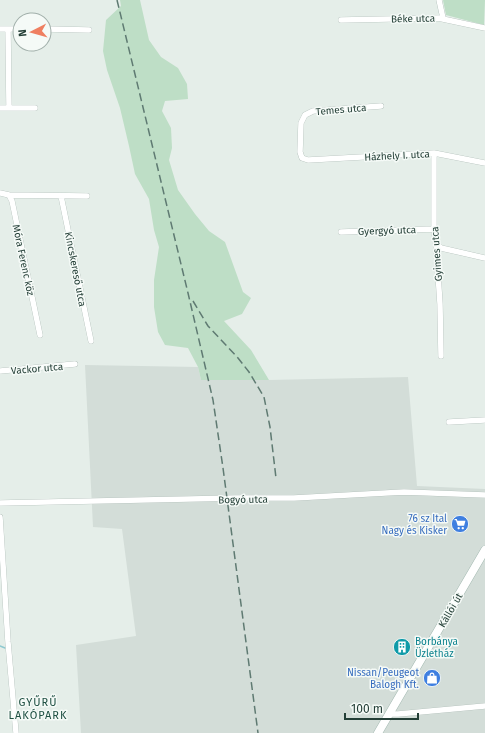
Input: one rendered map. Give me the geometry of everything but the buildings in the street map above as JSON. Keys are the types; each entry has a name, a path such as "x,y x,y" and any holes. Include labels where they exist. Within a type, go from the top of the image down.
{"main road":[{"name":"Kállói út","path":"378,733 485,550"}],"street":[{"path":"439,0 443,18"},
{"name":"Béke utca","path":"341,20 443,18 485,28"},
{"path":"0,29 12,29"},
{"path":"8,29 9,108"},
{"path":"52,30 89,30"},
{"name":"Temes utca","path":"308,160 302,158 300,152 300,123 305,115 313,111 381,106"},
{"path":"0,108 35,108"},
{"name":"Házhely I. utca","path":"308,160 434,153 485,163"},
{"name":"Gyimes utca","path":"434,153 434,229 440,304 441,356"},
{"path":"0,193 9,195 87,196"},
{"name":"Móra Ferenc köz","path":"9,195 12,201 40,335"},
{"name":"Kincskereső utca","path":"61,196 90,341"},
{"name":"Gyergyó utca","path":"340,232 434,229"},
{"path":"436,244 441,248 485,258"},
{"name":"Vackor utca","path":"0,371 75,364"},
{"path":"449,422 485,420"},
{"name":"Bogyó utca","path":"0,503 294,498 404,492 485,495"},
{"path":"0,517 16,733"},
{"path":"390,714 485,706"}],"shaded area":[{"path":"85,365 198,367 201,380 408,377 417,486 485,489 485,733 81,733 76,645 136,636 122,529 93,527"}],"green space":[{"path":"120,0 140,0 149,40 161,57 178,68 187,84 188,99 165,101 162,111 171,128 172,148 169,160 178,190 209,231 225,242 243,292 251,298 242,314 224,321 251,350 269,380 201,380 198,367 188,348 165,345 158,332 154,307 154,280 159,247 154,230 149,199 135,174 120,108 107,70 103,51 106,20 121,6"},
{"path":"443,0 485,0 484,25 446,15"}],"waterway":[{"path":"0,646 5,648"}],"railway":[{"path":"117,0 213,400 258,733"},
{"path":"193,301 208,326 238,358 249,372 264,397 270,427 276,478"}],"place":[{"name":"76 sz Ital Nagy és Kisker","path":"460,524"},
{"name":"Borbánya Üzletház","path":"402,647"},
{"name":"Nissan/Peugeot Balogh Kft.","path":"432,678"}],"district":[{"name":"GYŰRŰ LAKÓPARK","path":"38,708"}]}
